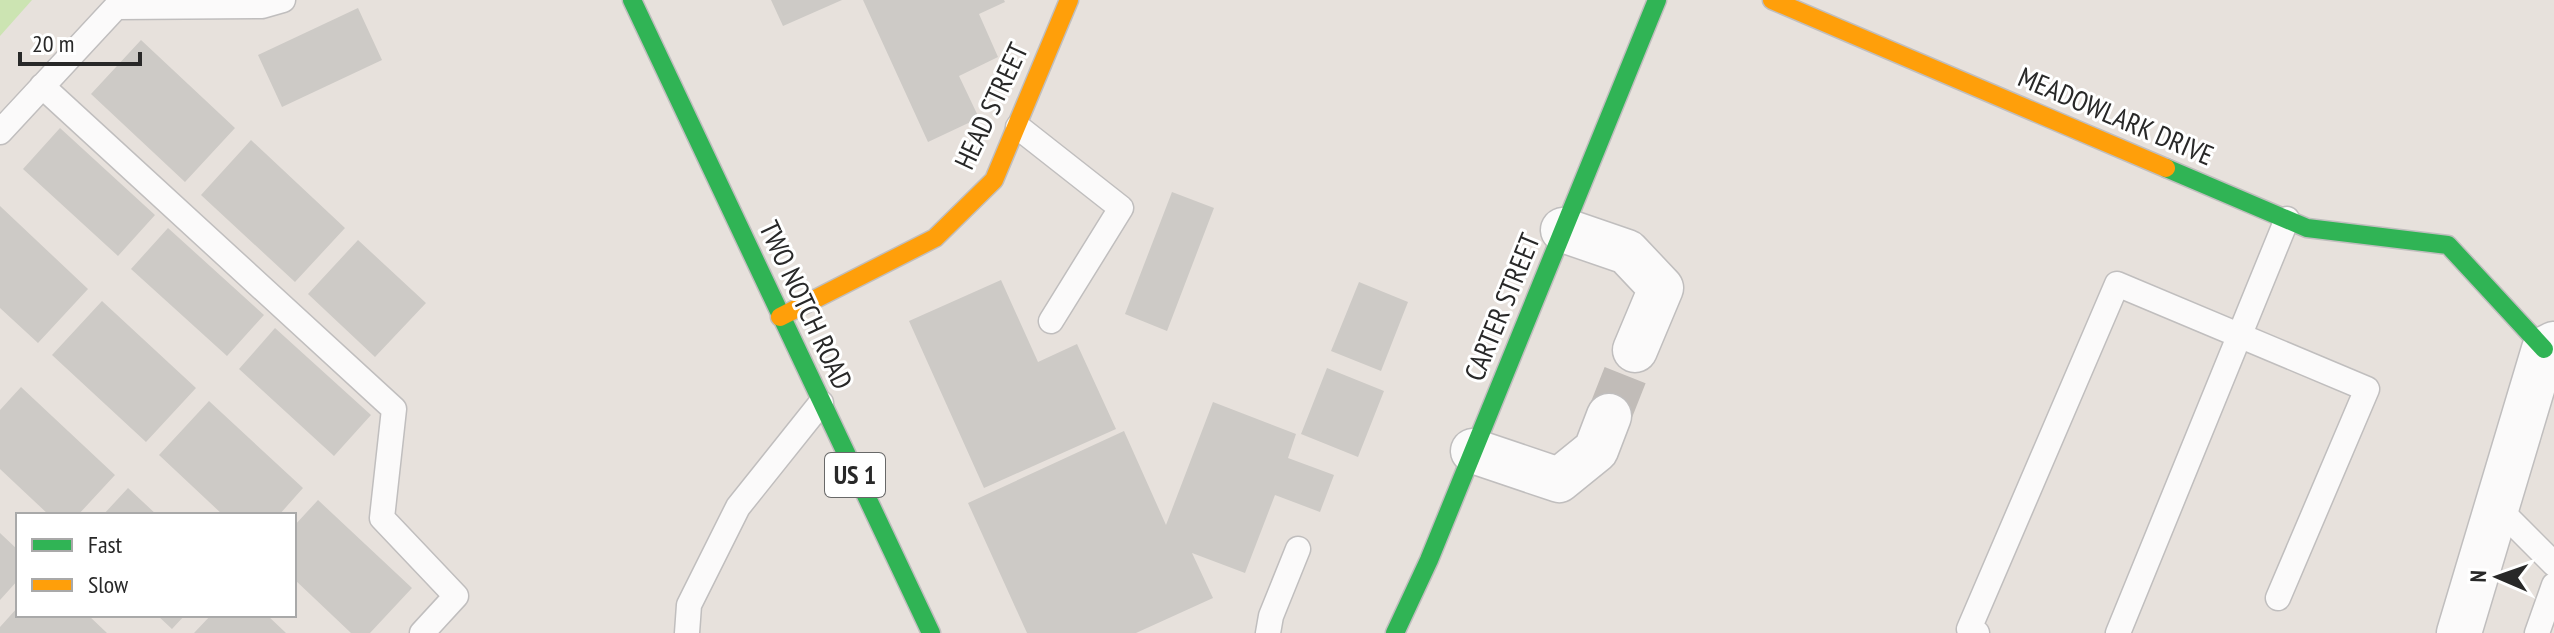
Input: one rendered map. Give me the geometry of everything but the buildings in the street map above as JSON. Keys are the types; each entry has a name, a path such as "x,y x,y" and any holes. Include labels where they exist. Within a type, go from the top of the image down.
{"street":[{"name":"TWO NOTCH ROAD","path":"632,0 931,633"},
{"name":"HEAD STREET","path":"780,317 935,238 994,180 1069,0"},
{"name":"CARTER STREET","path":"1395,633 1429,560 1657,0"},
{"name":"MEADOWLARK DRIVE","path":"1772,0 1798,5 2307,228 2448,245 2549,347"},
{"path":"1563,230 1627,252 1661,288 1635,350"},
{"path":"2459,633 2496,506 2549,347"},
{"path":"1473,451 1559,480 1596,450 1609,416"}],"lane":[{"path":"0,132 116,7 262,6 283,0"},
{"path":"42,86 394,409 382,518 456,596 422,633"},
{"path":"1018,127 1121,208 1051,321"},
{"path":"2118,633 2287,219"},
{"path":"1977,633 1969,629 2117,284 2367,389 2278,598"},
{"path":"687,633 689,605 738,507 821,403"},
{"path":"2496,506 2554,564"},
{"path":"1268,633 1271,616 1298,549"},
{"path":"2537,633 2554,585"}],"green space":[{"path":"0,0 32,0 0,36"}],"tunnel":[{"path":"1609,416 1635,350"}],"traffic: fast":[{"path":"632,0 931,633"},
{"path":"1395,633 1429,560 1657,0"},
{"path":"2166,168 2307,228 2448,245 2544,349"}],"traffic: slow":[{"path":"780,317 935,238 994,180 1069,0"},
{"path":"1772,0 2166,168"}]}
